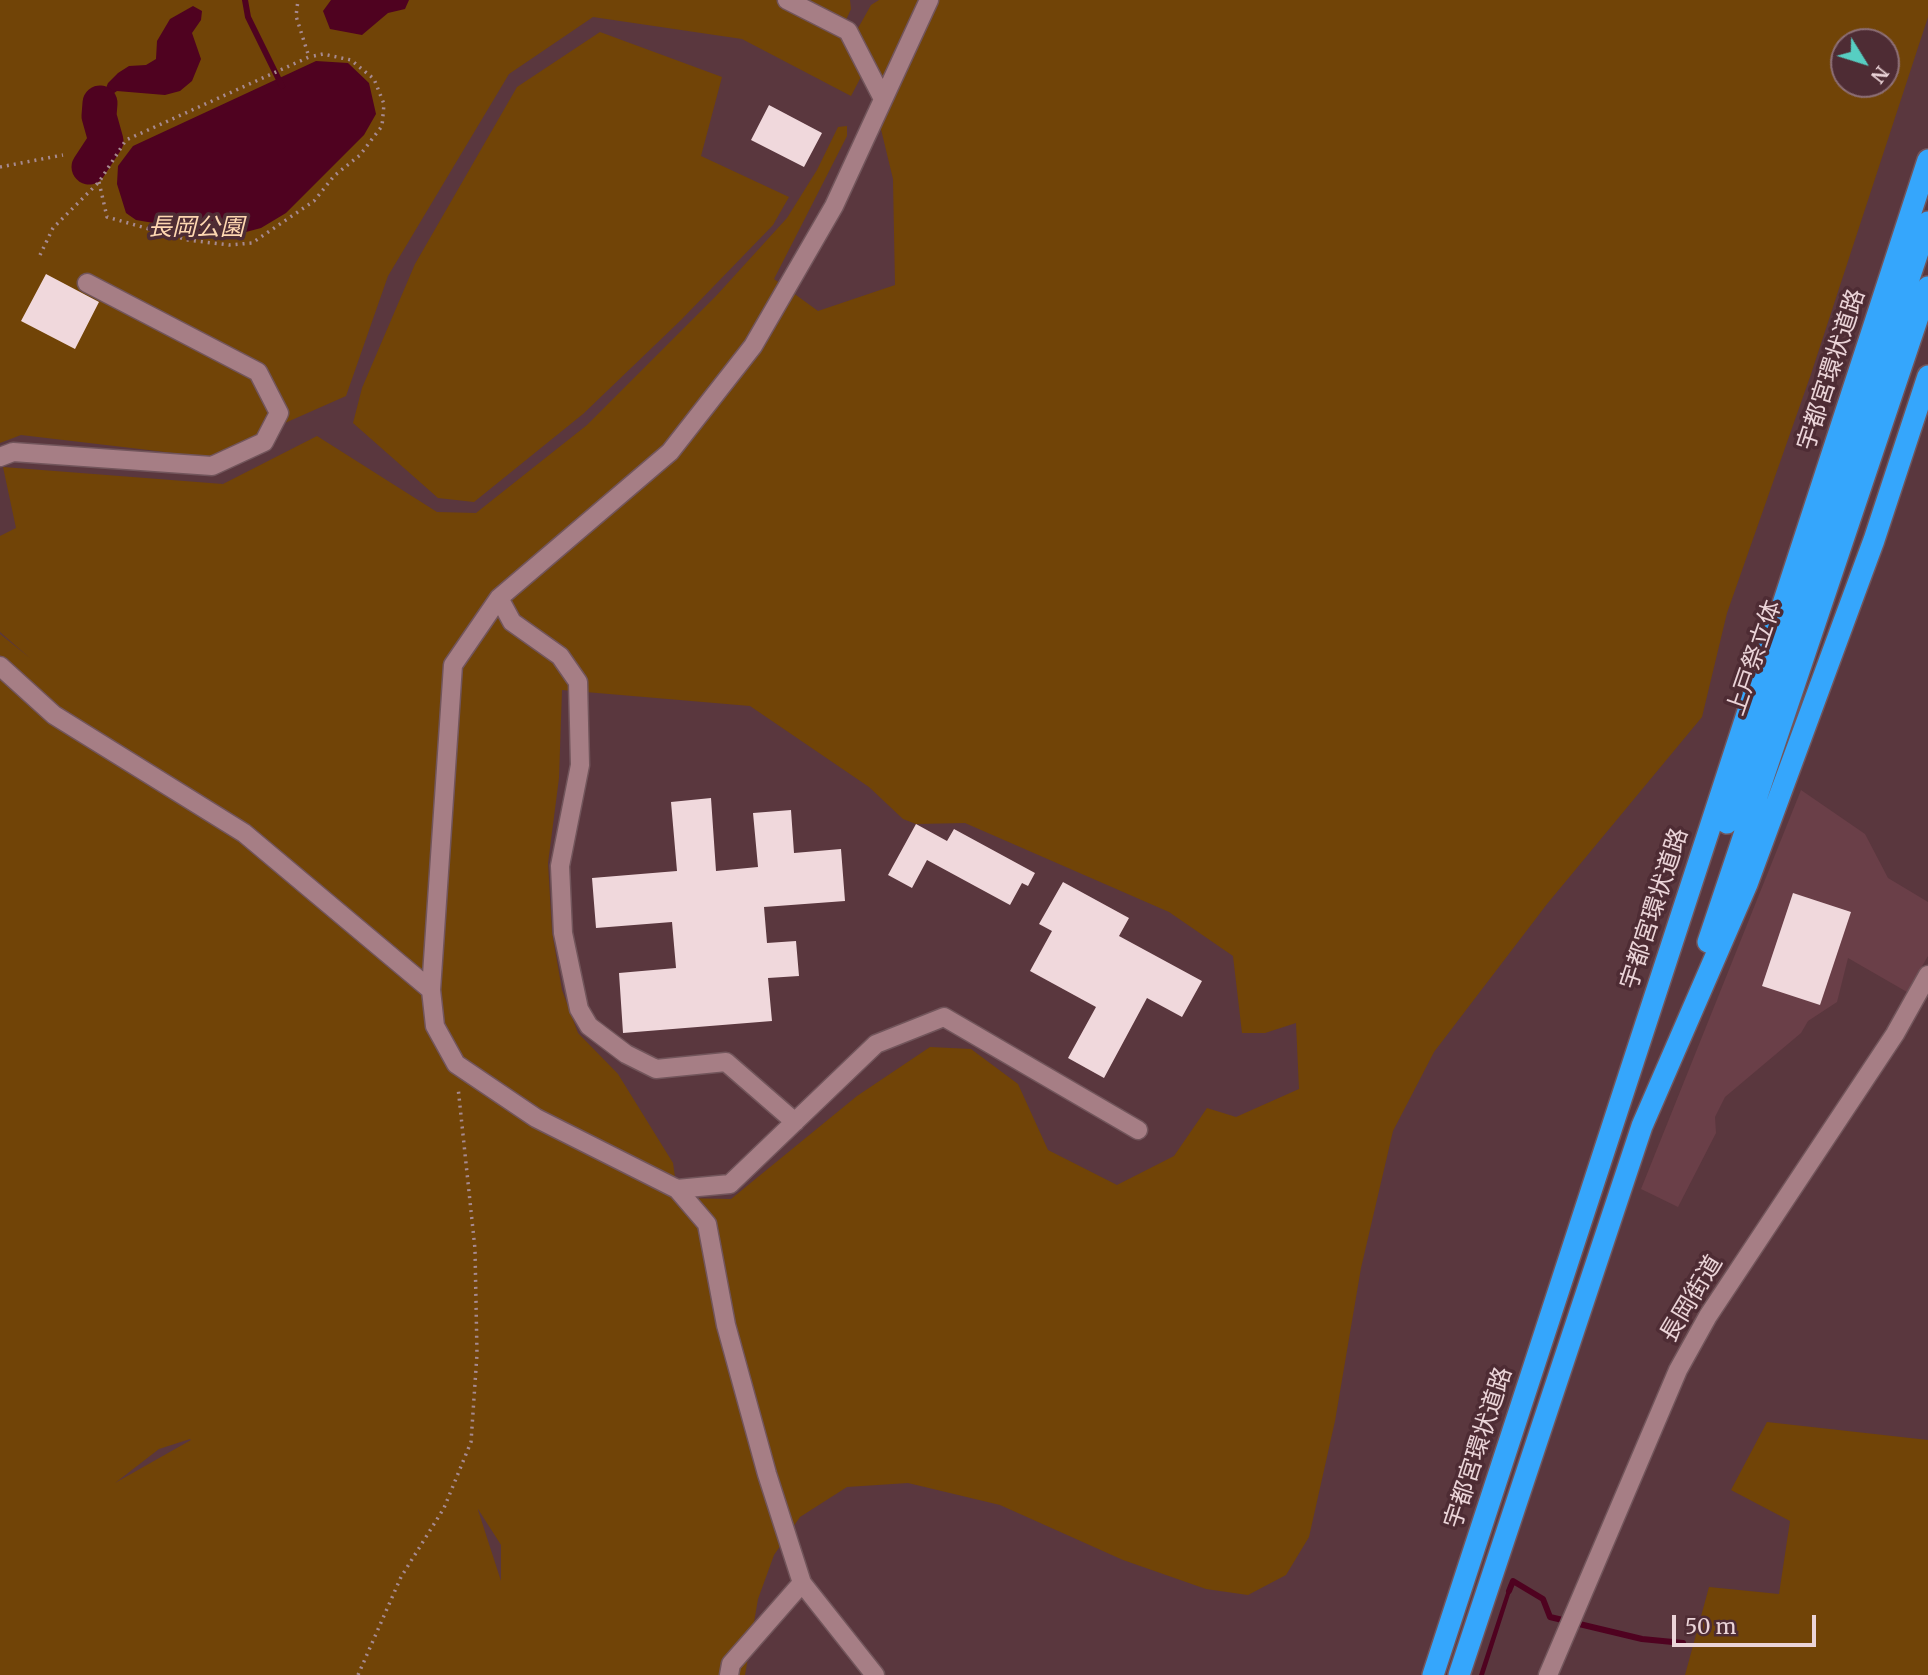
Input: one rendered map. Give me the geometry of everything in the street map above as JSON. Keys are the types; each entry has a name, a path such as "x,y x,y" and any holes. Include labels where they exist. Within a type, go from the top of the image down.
{"highway":[{"name":"宇都宮環状道路","path":"1433,1675 1928,160"},
{"name":"上戸祭立体","path":"1619,1106 1710,871 1928,222"},
{"name":"上戸祭立体","path":"1642,1126 1752,816 1928,287"},
{"path":"1460,1675 1642,1126 1747,884 1874,540 1928,376"}],"street":[{"path":"787,0 848,31 883,99"},
{"path":"875,1675 802,1583 767,1474 726,1325 707,1224 677,1189 536,1118 456,1064 435,1026 431,990 453,665 499,598 670,452 753,346 834,206 929,0"},
{"path":"0,457 13,452 212,466 264,442 279,413 258,372 87,283"},
{"path":"499,598 512,622 560,656 578,682 580,765 560,866 563,933 579,1009 589,1026 626,1054 656,1069 726,1062 795,1122"},
{"path":"0,666 54,715 244,834 431,990"},
{"name":"長岡街道","path":"1548,1675 1678,1370 1716,1304 1895,1034 1928,975"},
{"path":"677,1189 730,1184 876,1044 944,1017 1138,1130"},
{"path":"729,1675 731,1664 802,1583"}],"path":[{"path":"298,0 296,16 309,57"},
{"path":"40,255 53,228 99,182 126,140 309,57 323,54 351,60 374,79 384,104 382,126 360,155 334,176 314,201 252,243 229,245 188,240 107,217 99,182"},
{"path":"0,167 63,155"},
{"path":"358,1675 401,1577 444,1508 471,1442 477,1354 475,1249 456,1064"}],"shaded area":[{"path":"331,0 409,0 405,9 388,13 362,35 330,29 323,11"},
{"path":"193,6 202,11 201,20 192,33 201,59 192,81 180,91 165,95 117,91 100,103 108,83 118,73 129,66 146,65 156,59 157,41 170,19"},
{"path":"316,61 348,63 369,83 376,114 364,135 286,213 261,228 231,236 136,220 126,213 117,184 118,166 133,146"},
{"path":"1801,790 1865,834 1888,878 1928,902 1928,956 1907,992 1848,958 1837,1002 1808,1021 1801,1033 1725,1097 1715,1117 1716,1133 1678,1207 1641,1189"},
{"path":"1509,1584 1513,1585 1484,1675 1479,1675"}],"green space":[{"name":"長岡公園","path":"0,0 776,0 839,30 863,73 851,96 742,39 593,17 509,74 388,276 346,396 208,457 21,435 0,443"},
{"path":"787,0 850,0 851,9 842,29"},
{"path":"879,0 1928,0 1928,17 1811,374 1727,613 1702,717 1547,904 1434,1052 1393,1131 1361,1268 1335,1421 1309,1537 1286,1575 1248,1595 1206,1589 1123,1560 1000,1505 908,1483 847,1487 800,1517 774,1555 758,1599 745,1675 0,1675 0,634 30,658 0,632 0,536 16,528 3,467 223,484 317,436 437,512 476,513 587,425 716,296 787,218 817,170 838,127 847,126 847,136 774,279 818,311 895,285 893,179 857,30 871,5","holes":["562,690 750,706 869,787 903,819 916,824 965,823 1169,912 1233,956 1242,1033 1265,1033 1296,1023 1299,1089 1236,1117 1207,1108 1174,1156 1117,1185 1048,1150 1018,1084 971,1049 930,1047 857,1096 731,1199 678,1198 673,1163 618,1074 578,1033 562,990 552,932 548,863 559,778","191,1440 115,1483 159,1449","478,1509 501,1545 501,1581"]},
{"path":"600,32 722,77 701,156 789,197 773,225 681,320 583,414 474,502 438,498 353,423 362,388 415,264 517,87"},
{"path":"1767,1422 1928,1440 1928,1675 1685,1675 1709,1587 1779,1594 1790,1521 1731,1490"}],"building":[{"path":"769,105 822,133 804,167 751,140"},
{"path":"46,274 99,302 75,349 21,321"},
{"path":"711,798 716,871 758,867 753,813 791,810 794,853 841,849 845,901 764,907 767,943 796,941 799,976 768,978 772,1021 623,1033 619,973 676,968 672,922 596,928 592,878 677,871 671,802"},
{"path":"916,824 947,841 954,829 1035,873 1028,886 1022,883 1010,905 927,860 912,888 888,875"},
{"path":"1063,882 1129,918 1119,936 1202,981 1182,1017 1147,998 1104,1078 1068,1058 1096,1007 1030,971 1052,931 1039,924"},
{"path":"1793,893 1851,912 1820,1005 1762,986"}],"waterway":[{"path":"245,0 248,17 282,86"},
{"path":"89,167 106,141 99,116 100,103"},
{"path":"1509,1591 1513,1581 1543,1599 1550,1617 1642,1639 1683,1643"}]}
